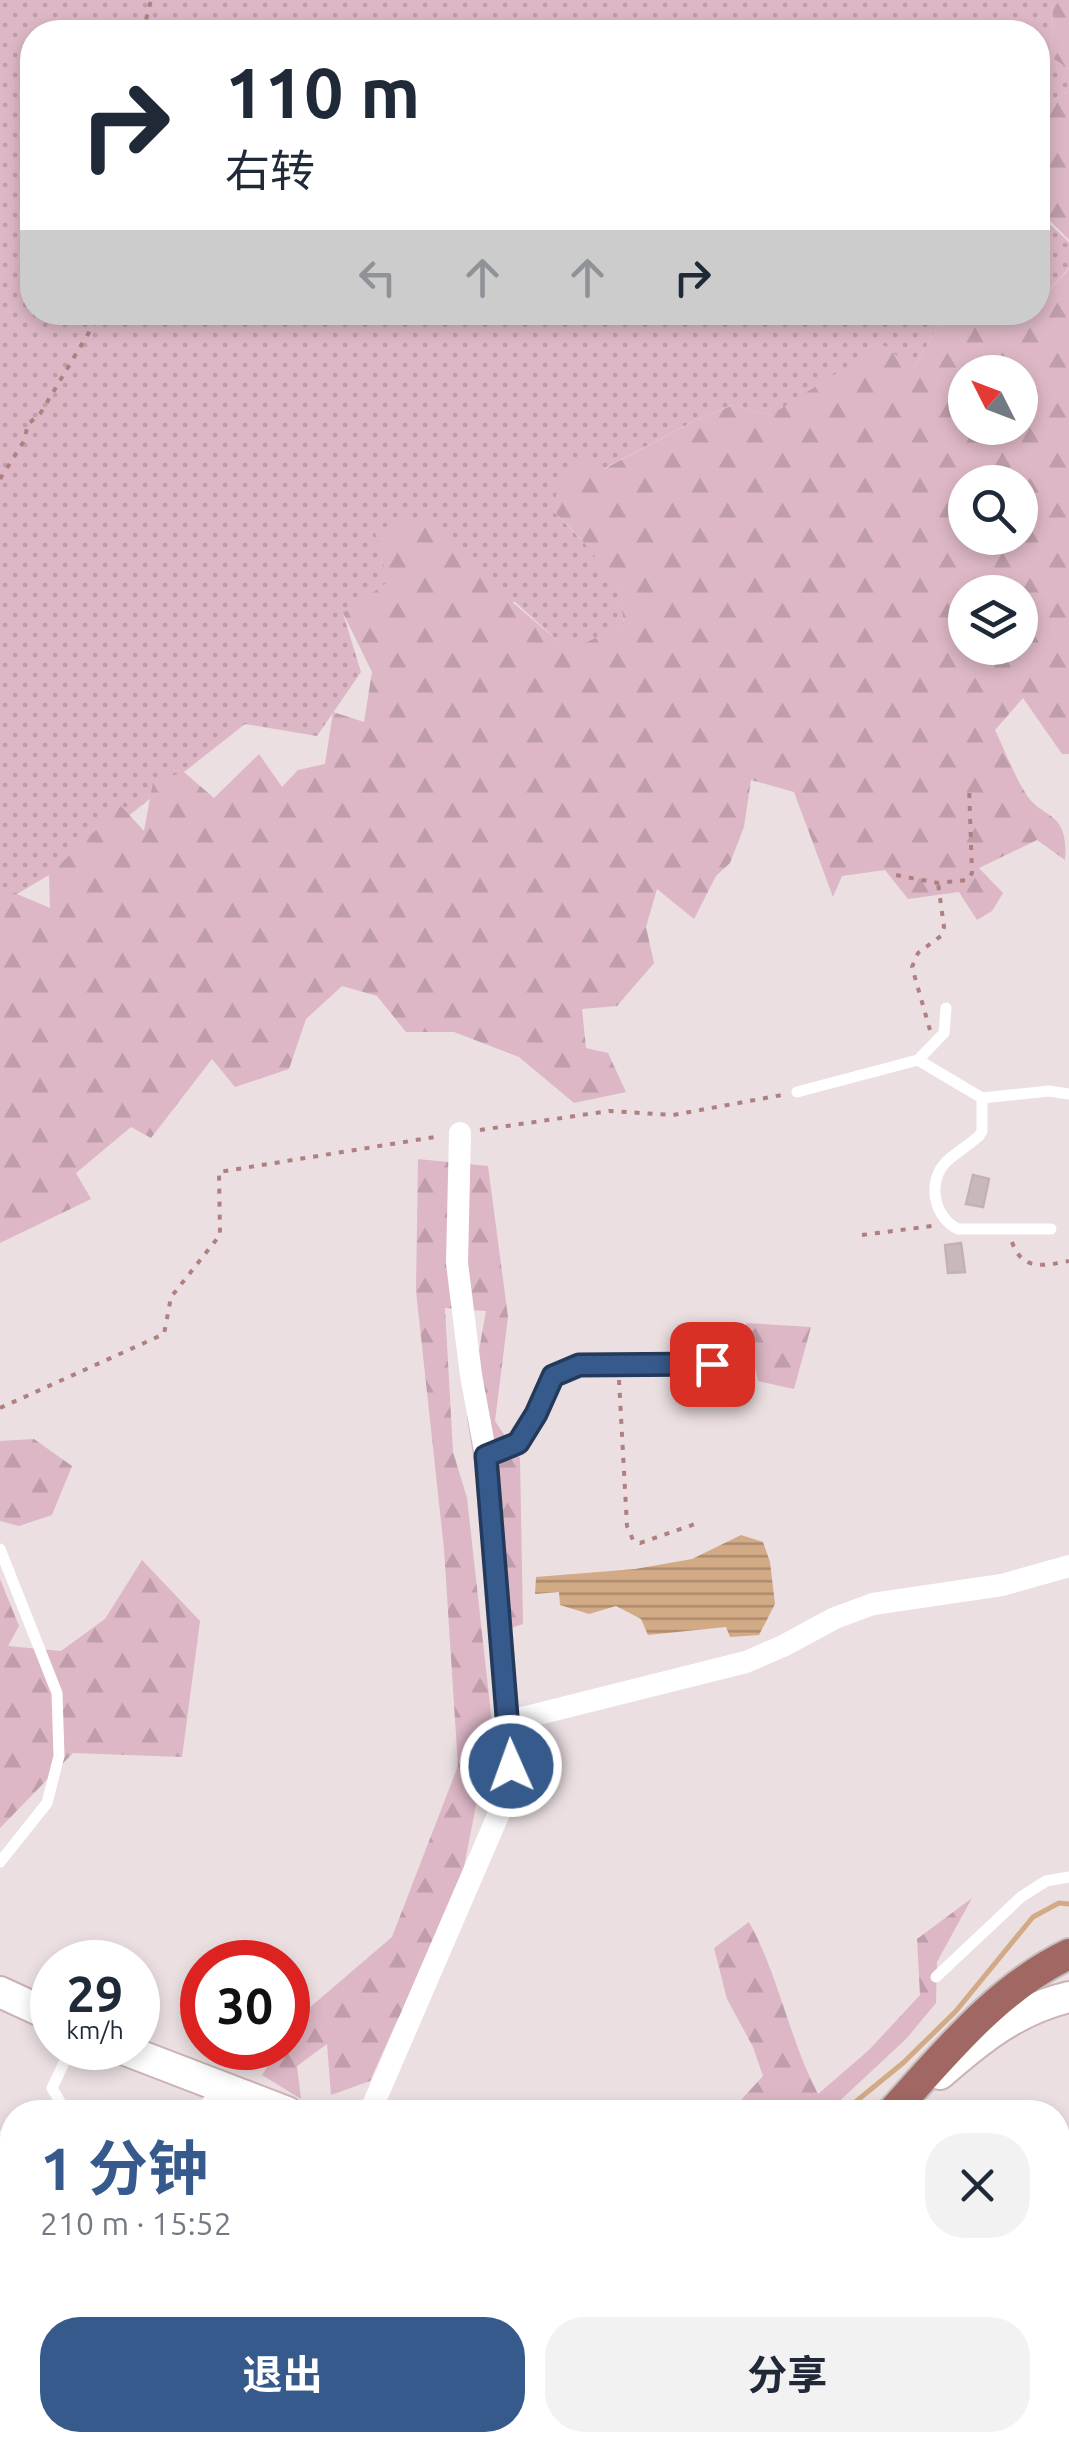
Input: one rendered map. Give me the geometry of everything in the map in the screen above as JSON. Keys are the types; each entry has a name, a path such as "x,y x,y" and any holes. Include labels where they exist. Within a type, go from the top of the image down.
{"main road":[{"path":"905,2100 1000,2000 1045,1965 1069,1954"}],"street":[{"path":"375,2100 503,1804 511,1766 486,1456 457,1263 460,1133"},
{"path":"510,1721 746,1662 835,1618 873,1604 1002,1585 1069,1566"},
{"path":"0,1992 30,2006"},
{"path":"909,2100 993,2031 1033,2008 1069,1997"},
{"path":"158,2070 209,2100"}],"lane":[{"path":"797,1092 918,1060 944,1033 946,1008"},
{"path":"918,1060 982,1098 1049,1091 1069,1094"},
{"path":"982,1098 979,1136 939,1171 938,1212 946,1224 958,1229 1051,1229"},
{"path":"486,1456 518,1443 553,1376 579,1365 712,1364"},
{"path":"0,1549 57,1693 59,1766 47,1804 0,1862"},
{"path":"936,1976 1021,1897 1046,1881 1069,1877"},
{"path":"59,2100 52,2088 60,2070"}],"path":[{"path":"0,479 24,441 28,424 40,414 93,325"},
{"path":"896,875 938,883 968,880 972,873 969,785"},
{"path":"936,1044 924,1019 912,966 918,953 941,936 944,928 938,883"},
{"path":"0,1408 164,1334 172,1296 220,1235 219,1172 609,1111 673,1115 797,1092"},
{"path":"862,1235 946,1224"},
{"path":"1007,1231 1016,1254 1026,1264 1069,1261"},
{"path":"618,1365 627,1526 633,1540 640,1543 695,1524"}],"green space":[{"path":"0,0 1046,0 1053,8 1051,57 1069,69 1069,90 1050,103 1050,20 20,20 20,325 940,325 913,368 771,415 732,405 603,469 553,511 617,576 624,624 586,650 559,642 515,602 343,613 361,672 317,736 245,724 66,865 0,904"},
{"path":"1045,0 1069,0 1069,69 1051,57 1053,8"},
{"path":"1069,90 1069,240 1050,221 1050,103"},
{"path":"1050,224 1069,242 1069,268 1050,289"},
{"path":"1069,269 1069,754 1062,754 1023,698 995,730 1026,794 1059,824 1065,860 1037,840 979,868 1003,893 992,911 977,920 959,892 908,899 885,870 842,876 833,897 794,792 751,780 744,827 730,863 716,876 694,919 657,889 646,927 654,963 617,1006 582,1009 586,1048 608,1053 626,1092 574,1103 519,1057 454,1032 406,1032 377,996 342,986 306,1019 289,1069 235,1087 212,1059 151,1138 131,1127 76,1173 91,1199 0,1243 0,896 17,894 50,908 49,875 121,806 144,831 153,782 184,772 214,798 259,754 282,787 298,770 325,764 333,712 364,722 372,672 343,613 388,582 375,532 399,520 437,522 462,559 559,642 581,645 624,624 618,586 553,511 561,471 595,459 604,469 696,420 733,405 771,415 882,344 913,368 940,325 1050,325 1050,289"},
{"path":"418,1159 488,1166 508,1317 495,1421 520,1458 523,1624 502,1631 467,1418 486,1311 445,1308 453,1452 467,1498 492,1723 455,1913 370,2081 331,2095 327,2044 310,2056 310,2007 392,1937 458,1766 444,1549 416,1291"},
{"path":"746,1323 811,1327 794,1389 758,1381"},
{"path":"34,1439 72,1466 52,1515 19,1526 0,1521 0,1441"},
{"path":"142,1560 200,1621 182,1757 73,1753 0,1828 0,1579 19,1626 8,1646 61,1651 105,1619"},
{"path":"972,1898 937,1962 936,2003 906,2039 841,2100 741,2100 763,2076 753,2047 727,1999 714,1948 749,1922 818,2094 869,2050 920,1995 917,1939"},
{"path":"265,2070 297,2070 301,2099 262,2075"}],"shaded area":[{"path":"741,1535 763,1542 770,1562 775,1604 759,1635 730,1637 726,1627 648,1635 641,1619 616,1606 589,1614 560,1605 559,1592 535,1594 536,1577 635,1569 692,1559"}],"building":[{"path":"973,1175 989,1179 983,1207 966,1204"},
{"path":"961,1243 965,1272 948,1273 945,1245"}],"waterway":[{"path":"858,2100 956,2011 1033,1917 1059,1903 1069,1904"}],"route":[{"path":"511,1766 486,1456 518,1443 553,1376 579,1365 712,1364"}]}
